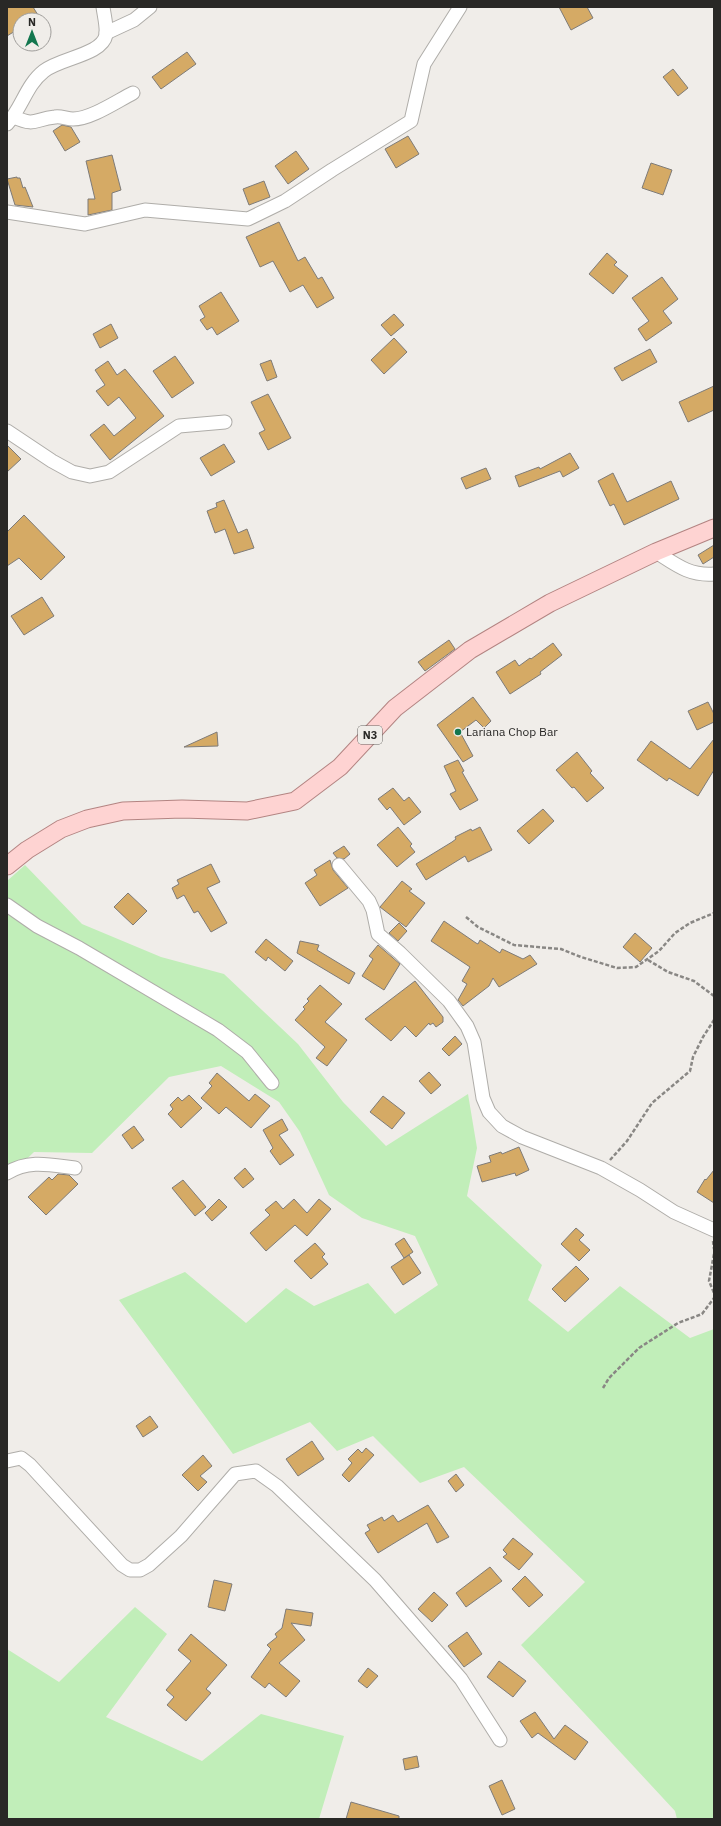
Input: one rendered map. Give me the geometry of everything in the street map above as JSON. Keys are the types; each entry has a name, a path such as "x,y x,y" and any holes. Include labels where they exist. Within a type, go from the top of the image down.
{"main road":[{"name":"N3","path":"7,866 27,850 61,829 87,819 123,811 182,809 247,811 295,801 340,767 395,708 470,650 550,603 656,552 714,528"}],"street":[{"path":"103,7 106,33 104,42 95,49 60,61 44,71 29,88 10,120 33,123 53,117 79,118 99,111 132,93"},
{"path":"106,33 134,20 150,7"},
{"path":"7,212 85,224 144,210 248,219 285,201 412,121 424,64 460,7"},
{"path":"7,432 72,472 90,476 109,472 179,426 225,422"},
{"path":"656,552 687,572 706,575 714,574"},
{"path":"339,865 369,901 373,910 378,934 400,953 449,1001 467,1026 474,1042 483,1098 489,1112 502,1126 522,1137 601,1168 640,1190 674,1212 714,1230"},
{"path":"7,905 37,926 79,948 218,1030 247,1052 272,1084"},
{"path":"7,1173 15,1168 35,1163 75,1168"},
{"path":"7,1461 21,1458 30,1464 122,1565 130,1570 140,1570 149,1565 181,1536 234,1474 256,1471 277,1486 375,1580 461,1679 500,1740"}],"path":[{"path":"466,917 478,927 514,945 561,949 581,957 618,968 636,967 648,960 675,933 690,923 714,913"},
{"path":"648,960 668,972 694,981 714,996"},
{"path":"601,1168 627,1141 652,1103 690,1071 693,1057 714,1020"},
{"path":"714,1254 709,1281 714,1293"},
{"path":"603,1388 609,1378 638,1348 678,1323 702,1314 714,1298"}],"green space":[{"path":"25,865 82,924 161,957 224,974 298,1044 343,1102 386,1146 468,1094 477,1148 467,1196 542,1265 528,1300 568,1332 620,1286 690,1338 714,1329 714,1819 677,1819 675,1811 521,1645 585,1582 464,1467 420,1483 373,1436 337,1451 310,1422 233,1454 119,1300 185,1272 246,1323 286,1288 314,1306 368,1283 395,1314 438,1285 415,1236 362,1218 329,1195 300,1132 279,1102 221,1066 169,1077 92,1153 34,1152 7,1178 7,881"},
{"path":"135,1607 167,1634 106,1717 202,1761 261,1714 344,1736 319,1819 7,1819 7,1649 59,1682"}],"building":[{"path":"7,7 33,7 36,12 12,12 12,33 7,36"},
{"path":"559,7 587,7 593,18 571,30"},
{"path":"187,52 196,64 161,89 152,77"},
{"path":"673,69 688,88 678,96 663,77"},
{"path":"62,125 71,127 80,142 65,151 53,131"},
{"path":"408,136 419,154 396,168 385,149"},
{"path":"296,151 309,169 288,184 275,166"},
{"path":"112,155 121,190 112,193 112,210 88,215 88,199 95,199 86,161"},
{"path":"651,163 672,170 663,195 642,188"},
{"path":"17,177 20,178 23,188 25,187 33,207 15,205 7,179"},
{"path":"264,181 270,197 249,205 243,189"},
{"path":"279,222 298,261 305,257 318,279 322,277 334,298 317,308 303,285 290,292 273,261 260,267 246,237"},
{"path":"607,253 617,262 614,265 628,276 613,294 589,274"},
{"path":"662,277 678,299 663,311 672,323 646,341 638,329 649,321 632,298"},
{"path":"221,292 239,321 217,335 212,327 207,330 200,320 205,317 199,306"},
{"path":"394,314 404,325 391,336 381,325"},
{"path":"111,324 118,338 100,348 93,334"},
{"path":"394,338 407,352 384,374 371,360"},
{"path":"650,349 657,362 622,381 614,368"},
{"path":"175,356 194,383 172,398 153,371"},
{"path":"271,360 277,377 267,381 260,364"},
{"path":"108,361 117,375 125,369 164,416 110,460 90,435 104,424 114,436 136,418 119,397 108,406 96,391 105,385 95,370"},
{"path":"714,386 714,410 688,422 679,402"},
{"path":"268,394 291,438 268,450 259,433 265,430 251,402"},
{"path":"224,444 235,462 211,476 200,458"},
{"path":"7,445 21,459 7,472"},
{"path":"570,453 579,468 563,477 560,471 519,487 515,476 539,467 540,469"},
{"path":"486,468 491,479 466,489 461,478"},
{"path":"613,473 627,502 671,481 679,499 624,525 614,504 610,506 598,481"},
{"path":"224,500 238,533 247,529 254,548 234,554 225,529 215,533 207,511 217,507 216,503"},
{"path":"24,515 65,557 41,580 19,558 7,566 7,532"},
{"path":"714,545 714,557 703,564 698,555"},
{"path":"42,597 54,616 24,635 11,616"},
{"path":"449,640 455,649 425,671 418,662"},
{"path":"553,643 562,655 540,672 541,674 510,694 496,672 515,660 519,666"},
{"path":"473,697 491,721 484,728 476,720 460,732 473,756 463,762 437,725"},
{"path":"708,702 714,714 714,722 697,730 688,711"},
{"path":"217,732 218,746 184,747"},
{"path":"714,739 714,770 698,796 669,778 667,781 637,760 651,741 690,769"},
{"path":"577,752 592,771 590,773 604,788 587,802 556,770"},
{"path":"458,760 464,771 462,772 478,800 460,810 450,794 456,791 444,766"},
{"path":"393,788 404,801 409,797 421,812 404,825 390,807 387,810 378,799"},
{"path":"543,809 554,821 529,844 517,831"},
{"path":"398,827 412,844 410,846 415,852 397,867 377,845"},
{"path":"480,827 492,850 468,862 465,856 426,880 416,864 452,842 456,839 455,837 471,829 472,831"},
{"path":"344,846 350,854 344,859 337,858 333,853"},
{"path":"330,860 333,870 348,888 320,906 305,883 317,875 314,870"},
{"path":"211,864 220,882 207,888 227,923 211,932 198,911 194,913 184,895 177,899 172,888 179,884 177,880"},
{"path":"402,881 412,889 409,891 425,903 406,927 380,907"},
{"path":"128,893 147,911 133,925 114,907"},
{"path":"444,921 478,944 480,940 500,953 502,949 523,959 530,955 537,964 499,987 493,978 489,986 463,1006 458,1000 467,984 462,981 470,967 431,941"},
{"path":"399,923 407,931 398,941 389,933"},
{"path":"635,933 652,948 640,962 623,947"},
{"path":"266,939 293,961 285,971 268,957 266,961 255,952"},
{"path":"300,941 319,945 317,950 355,973 349,984 297,953"},
{"path":"378,945 400,964 384,990 362,976 373,959 369,956"},
{"path":"415,981 443,1017 443,1022 436,1027 433,1023 430,1025 429,1023 416,1037 405,1026 391,1041 365,1019"},
{"path":"320,985 342,1004 325,1022 347,1040 327,1066 316,1058 325,1047 295,1020 305,1009 303,1007 309,1001 307,999"},
{"path":"455,1036 462,1044 449,1056 442,1049"},
{"path":"429,1072 441,1085 431,1094 419,1081"},
{"path":"217,1073 249,1101 255,1094 270,1106 251,1128 226,1107 219,1114 201,1098 212,1086 209,1083"},
{"path":"189,1095 202,1108 181,1128 168,1114 173,1109 170,1105 178,1097 182,1101"},
{"path":"383,1096 405,1113 392,1129 370,1112"},
{"path":"282,1119 288,1130 279,1135 294,1155 280,1165 270,1151 273,1148 263,1130"},
{"path":"134,1126 144,1140 132,1149 122,1135"},
{"path":"519,1147 529,1170 516,1176 515,1173 482,1182 477,1166 491,1162 489,1156 501,1152 502,1154"},
{"path":"245,1168 254,1179 243,1188 234,1178"},
{"path":"714,1170 714,1203 697,1192 705,1179 706,1180"},
{"path":"58,1174 69,1175 78,1184 46,1215 28,1197 49,1177 52,1180"},
{"path":"183,1180 206,1207 195,1216 172,1188"},
{"path":"219,1199 227,1207 212,1221 205,1213"},
{"path":"294,1199 307,1213 319,1199 331,1209 307,1236 295,1225 266,1251 250,1233 270,1215 265,1210 276,1201 283,1209"},
{"path":"576,1228 584,1235 579,1240 590,1250 579,1261 561,1244"},
{"path":"404,1238 413,1252 404,1258 395,1244"},
{"path":"315,1243 325,1254 322,1257 328,1264 311,1279 294,1261"},
{"path":"409,1255 421,1273 403,1285 391,1267"},
{"path":"576,1266 589,1279 565,1302 552,1289"},
{"path":"150,1416 158,1427 143,1437 136,1426"},
{"path":"312,1441 324,1459 298,1476 286,1459"},
{"path":"366,1448 374,1455 349,1482 342,1475 352,1463 348,1459 358,1449 362,1453"},
{"path":"203,1455 212,1466 200,1476 207,1482 198,1491 182,1475"},
{"path":"456,1474 464,1485 456,1492 448,1481"},
{"path":"428,1505 449,1537 437,1543 427,1523 378,1553 365,1533 370,1530 367,1525 382,1517 384,1521 393,1515 398,1522"},
{"path":"513,1538 533,1554 519,1570 503,1557 507,1554 503,1550"},
{"path":"490,1567 502,1581 466,1607 456,1593"},
{"path":"525,1576 543,1595 529,1607 512,1589"},
{"path":"214,1580 232,1584 225,1611 208,1607"},
{"path":"434,1592 448,1605 432,1622 418,1609"},
{"path":"286,1609 313,1613 311,1626 291,1623 305,1640 279,1663 300,1681 286,1697 269,1683 265,1688 251,1677 271,1649 267,1645 277,1637 275,1634 282,1628"},
{"path":"467,1632 482,1654 464,1667 448,1646"},
{"path":"191,1634 227,1665 206,1689 211,1693 186,1721 167,1705 174,1697 166,1690 191,1661 178,1650"},
{"path":"499,1661 526,1681 513,1697 487,1677"},
{"path":"368,1668 378,1676 367,1688 358,1681"},
{"path":"535,1712 554,1739 565,1725 588,1742 575,1760 538,1733 532,1738 520,1721"},
{"path":"417,1756 419,1767 405,1770 403,1759"},
{"path":"502,1780 515,1809 502,1815 489,1786"},
{"path":"351,1802 399,1816 399,1819 346,1819"}],"place":[{"name":"Lariana Chop Bar","path":"458,732"}]}
